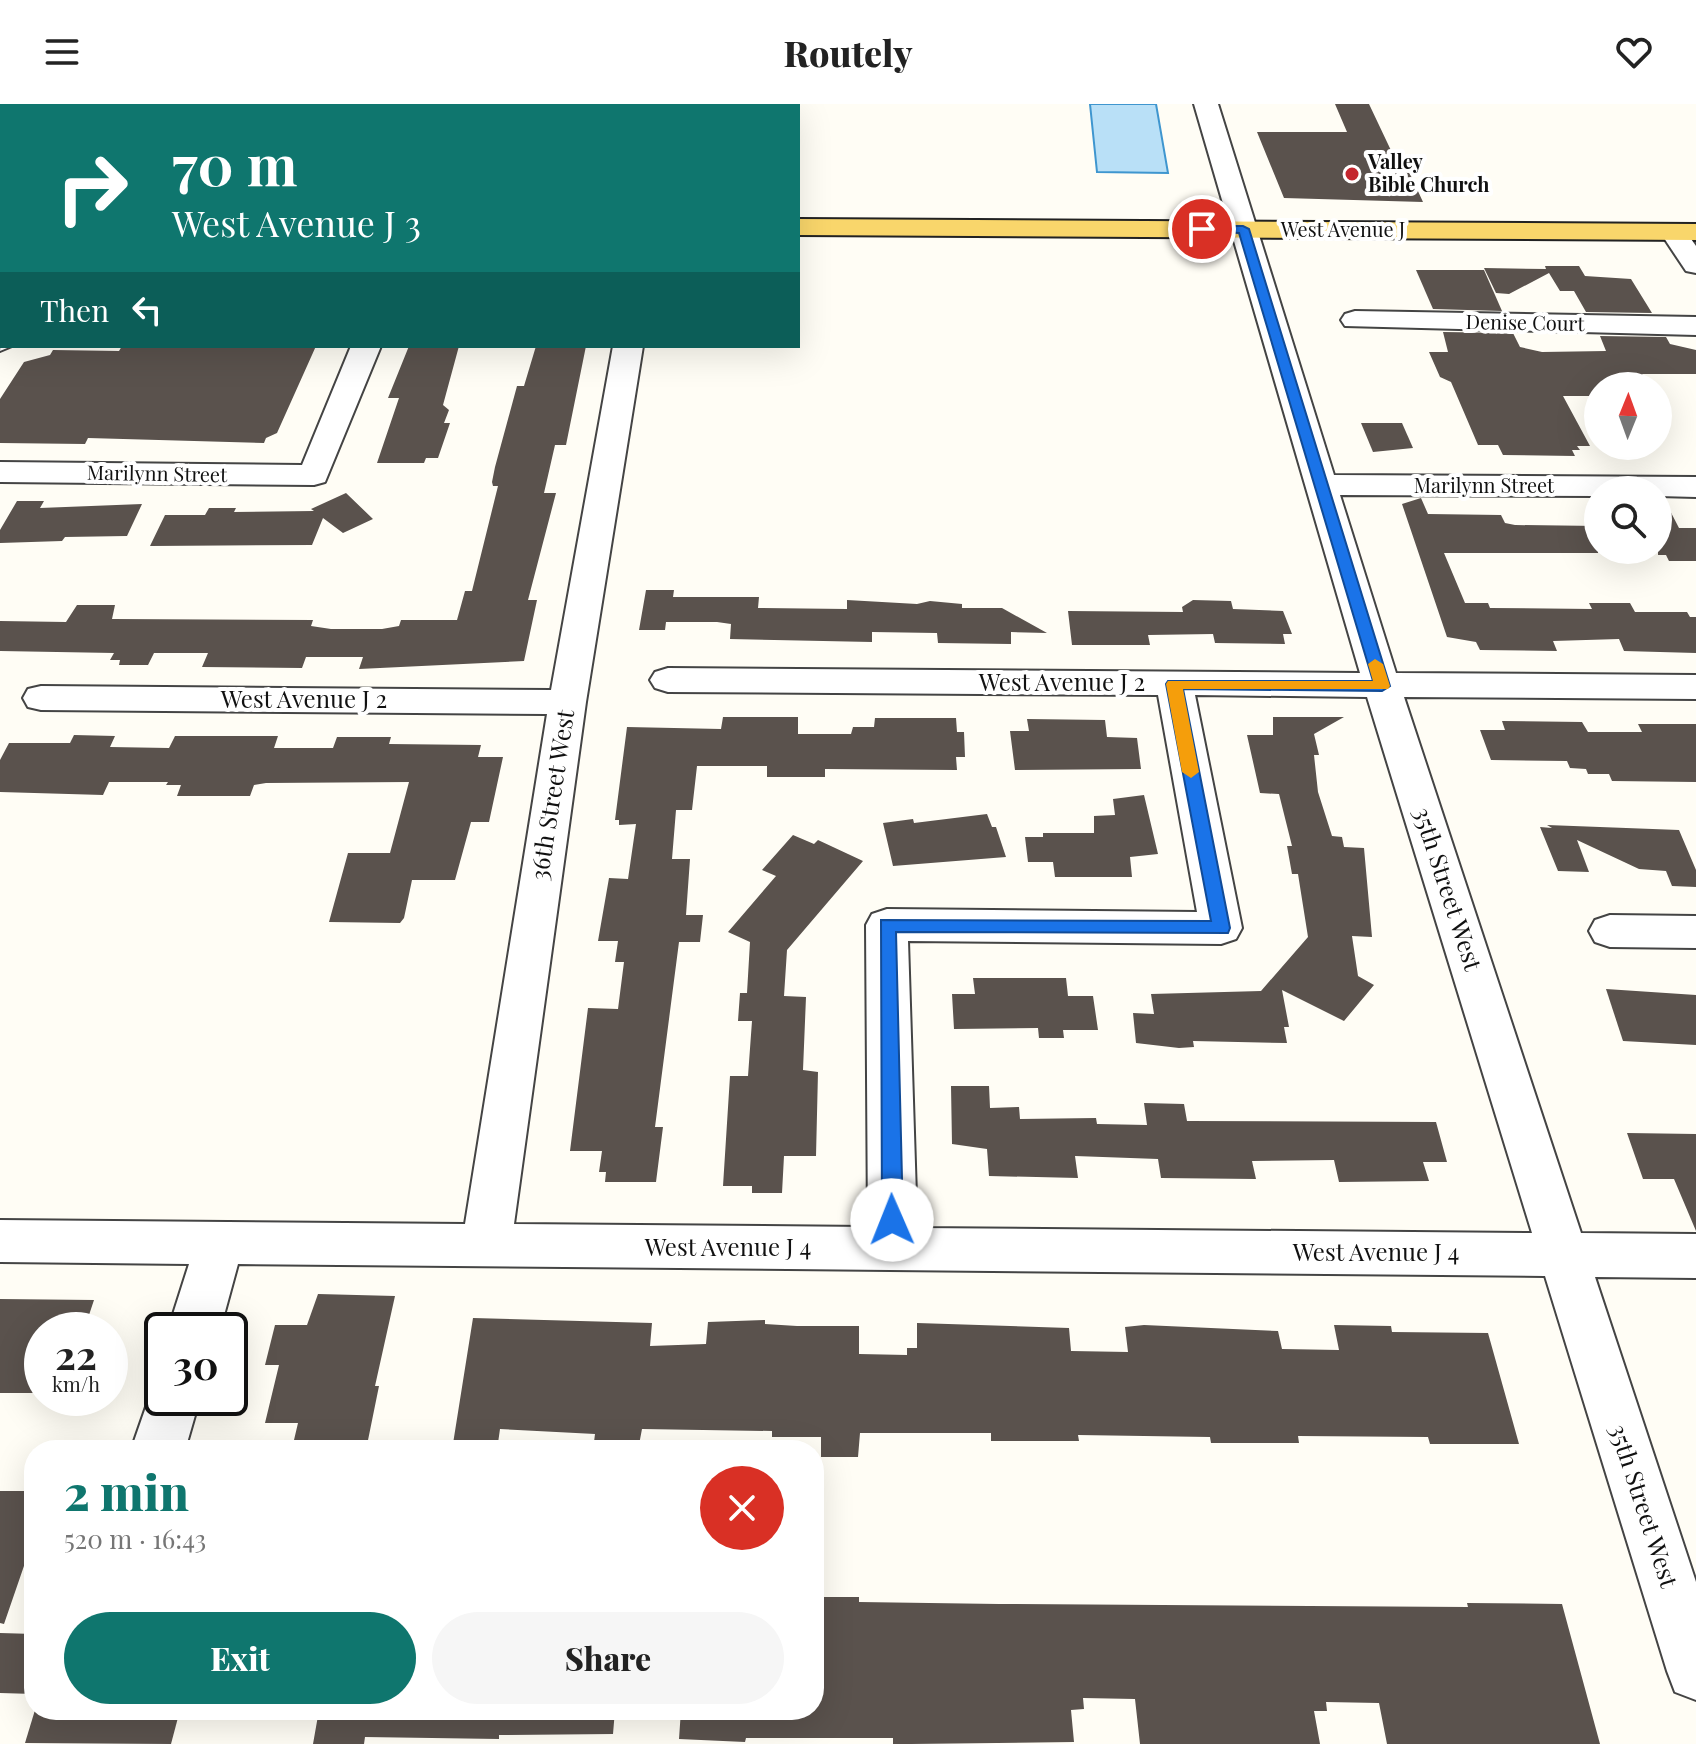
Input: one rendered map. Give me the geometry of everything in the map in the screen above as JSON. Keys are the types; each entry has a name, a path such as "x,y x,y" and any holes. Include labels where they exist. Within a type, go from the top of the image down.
{"main road":[{"name":"West Avenue J","path":"800,227 1685,232"}],"street":[{"name":"35th Street West","path":"1206,104 1382,686 1696,1671"},
{"path":"1685,232 1696,265"},
{"name":"Denise Court","path":"1355,320 1696,326"},
{"name":"Marilynn Street","path":"0,472 314,475 365,348"},
{"name":"36th Street West","path":"486,1246 567,702 628,348"},
{"name":"Marilynn Street","path":"1320,485 1696,487"},
{"name":"West Avenue J 2","path":"668,680 1696,687"},
{"path":"893,1249 887,925 1221,928 1174,684"},
{"name":"West Avenue J 2","path":"41,698 567,702"},
{"path":"1610,931 1696,932"},
{"name":"West Avenue J 4","path":"0,1241 1696,1256"},
{"path":"199,1312 219,1245"},
{"path":"161,1440 168,1416"}],"water":[{"path":"1090,104 1156,104 1168,173 1097,172"}],"building":[{"path":"1335,104 1369,104 1396,161 1404,161 1423,202 1284,198 1257,132 1347,132"},
{"path":"1545,266 1579,266 1585,276 1631,279 1652,313 1586,312 1574,291 1560,291 1549,273 1509,294 1496,293 1484,268 1546,269"},
{"path":"1416,270 1484,270 1502,311 1433,309"},
{"path":"1443,332 1513,333 1520,347 1542,352 1606,351 1600,336 1666,337 1670,344 1696,350 1696,374 1584,372 1584,396 1563,396 1584,435 1584,446 1577,446 1580,450 1572,450 1575,456 1503,455 1498,445 1478,445 1451,382 1440,377 1429,352 1448,352"},
{"path":"121,348 315,348 277,433 266,438 264,443 88,438 85,444 0,443 0,399 24,362 50,355 53,350 119,351"},
{"path":"408,348 458,348 443,405 449,410 444,423 450,423 438,458 426,458 424,463 377,463 399,398 388,398"},
{"path":"535,348 586,348 566,445 555,445 544,493 556,493 528,600 537,600 524,661 359,669 363,657 306,657 302,668 202,667 208,653 154,653 148,665 119,665 120,660 110,660 114,653 0,651 0,621 66,622 77,605 115,605 112,619 313,620 311,626 331,629 382,629 399,626 401,620 457,620 465,591 472,591 498,486 493,486 492,482 495,467 517,386 524,386"},
{"path":"1361,423 1402,423 1413,448 1373,452"},
{"path":"346,493 373,519 343,533 323,518 312,545 150,546 165,515 205,515 209,508 236,508 234,512 314,511 311,509"},
{"path":"1421,498 1428,514 1501,515 1505,523 1515,525 1584,526 1584,553 1444,553 1465,603 1488,603 1490,608 1592,609 1589,603 1630,603 1635,612 1687,612 1690,617 1696,617 1696,653 1624,651 1619,639 1553,641 1557,651 1480,650 1476,642 1447,637 1402,504"},
{"path":"17,501 44,501 40,508 142,504 127,536 65,537 62,541 0,543 0,530"},
{"path":"1672,514 1679,528 1696,528 1696,561 1672,561"},
{"path":"646,590 674,590 673,597 759,597 758,608 847,609 847,600 917,604 930,601 962,604 962,608 1002,608 1047,633 1011,632 1011,644 938,643 937,633 872,632 872,642 730,639 731,624 717,622 666,622 665,630 639,630"},
{"path":"1193,600 1231,601 1233,609 1283,611 1292,634 1283,634 1285,644 1215,643 1213,634 1148,635 1150,645 1072,645 1068,611 1183,612 1182,607"},
{"path":"723,717 798,717 798,734 851,734 853,727 874,727 875,718 956,718 957,732 964,732 965,757 956,757 957,770 825,769 825,777 767,777 767,766 697,766 692,810 676,810 672,859 690,859 686,915 703,915 700,942 679,942 655,1127 663,1127 656,1182 605,1182 606,1172 599,1172 602,1151 570,1151 588,1008 618,1009 624,962 615,962 618,941 598,941 609,878 628,879 636,824 619,825 619,820 615,820 627,727 721,729"},
{"path":"1273,717 1344,717 1314,734 1319,755 1314,755 1318,792 1332,836 1342,837 1344,847 1364,848 1372,937 1352,936 1358,976 1374,985 1344,1021 1282,990 1289,1027 1284,1027 1287,1043 1193,1041 1194,1047 1179,1048 1136,1043 1133,1013 1154,1014 1151,994 1261,991 1308,937 1298,874 1292,874 1287,846 1292,846 1279,794 1260,793 1247,735 1273,735"},
{"path":"1027,719 1105,720 1107,737 1137,738 1141,769 1015,770 1010,731 1029,731"},
{"path":"1502,721 1582,722 1588,732 1642,732 1638,724 1696,724 1696,782 1612,781 1609,774 1588,774 1586,769 1570,768 1567,761 1491,760 1480,730 1505,730"},
{"path":"74,735 115,736 110,747 169,748 175,736 278,736 274,748 333,748 337,737 391,737 389,744 481,745 478,757 503,757 489,822 471,822 455,880 412,880 404,918 400,923 329,922 348,853 390,853 409,782 266,783 254,785 250,796 177,796 181,785 166,785 168,782 109,782 103,795 0,792 0,760 9,743 70,743"},
{"path":"1144,795 1158,854 1130,857 1132,877 1055,877 1053,862 1028,862 1025,837 1043,837 1043,833 1094,833 1094,816 1115,815 1113,799"},
{"path":"987,814 992,827 996,827 1006,857 893,866 883,823 913,819 914,823"},
{"path":"1547,825 1679,830 1696,870 1696,887 1672,886 1666,871 1639,869 1577,840 1589,872 1558,871 1540,827 1552,828"},
{"path":"793,835 814,844 818,840 863,861 787,950 784,996 806,997 803,1070 818,1072 816,1156 784,1156 782,1193 752,1193 752,1186 723,1186 730,1076 748,1076 752,1021 738,1021 740,993 747,993 750,942 728,932 776,876 762,870"},
{"path":"973,978 1066,978 1068,996 1093,996 1098,1030 1063,1030 1064,1038 1039,1038 1038,1028 954,1029 952,994 975,994"},
{"path":"1606,989 1696,995 1696,1045 1623,1041"},
{"path":"951,1086 989,1086 990,1108 1019,1107 1020,1119 1096,1118 1097,1124 1147,1125 1144,1103 1184,1104 1187,1121 1436,1122 1447,1162 1423,1162 1429,1181 1339,1182 1334,1160 1252,1161 1256,1179 1161,1178 1158,1159 1075,1156 1078,1178 989,1176 987,1149 952,1144"},
{"path":"1627,1133 1696,1134 1696,1231 1674,1179 1643,1179"},
{"path":"318,1294 395,1296 375,1386 379,1386 368,1440 294,1440 298,1423 265,1423 279,1365 265,1365 275,1325 307,1325"},
{"path":"0,1299 94,1300 90,1312 24,1312 24,1393 0,1393"},
{"path":"473,1318 652,1323 650,1346 706,1344 708,1322 765,1320 765,1324 859,1326 859,1354 907,1355 907,1348 917,1348 917,1323 1069,1328 1071,1351 1128,1352 1125,1327 1144,1325 1278,1331 1282,1349 1339,1350 1334,1325 1391,1326 1392,1332 1488,1333 1519,1444 1430,1444 1428,1437 1298,1436 1299,1443 1211,1443 1210,1437 1078,1435 1079,1441 991,1441 991,1433 860,1433 858,1457 824,1457 824,1440 821,1437 772,1437 772,1431 642,1429 640,1440 594,1440 595,1434 500,1429 498,1440 454,1440"},
{"path":"0,1491 24,1491 24,1566 4,1624 0,1623"},
{"path":"824,1597 859,1597 859,1602 999,1604 1468,1607 1467,1603 1562,1604 1600,1744 1387,1744 1379,1703 1326,1702 1327,1711 1314,1711 1320,1744 1140,1744 1135,1699 1083,1698 1084,1709 1071,1710 1074,1742 893,1744 893,1738 746,1738 745,1742 679,1739 680,1720 824,1720"},
{"path":"0,1633 24,1634 24,1694 0,1693"},
{"path":"32,1720 177,1720 171,1744 25,1743"},
{"path":"317,1720 614,1720 613,1734 499,1735 499,1739 365,1737 364,1744 313,1744"}],"slow traffic":[{"path":"1191,772 1174,684 1382,686 1375,664"}],"place":[{"name":"Valley Bible Church","path":"1352,174"}],"route":[{"path":"892,1220 887,925 1221,928 1174,684 1382,686 1243,229 1202,229"}]}
